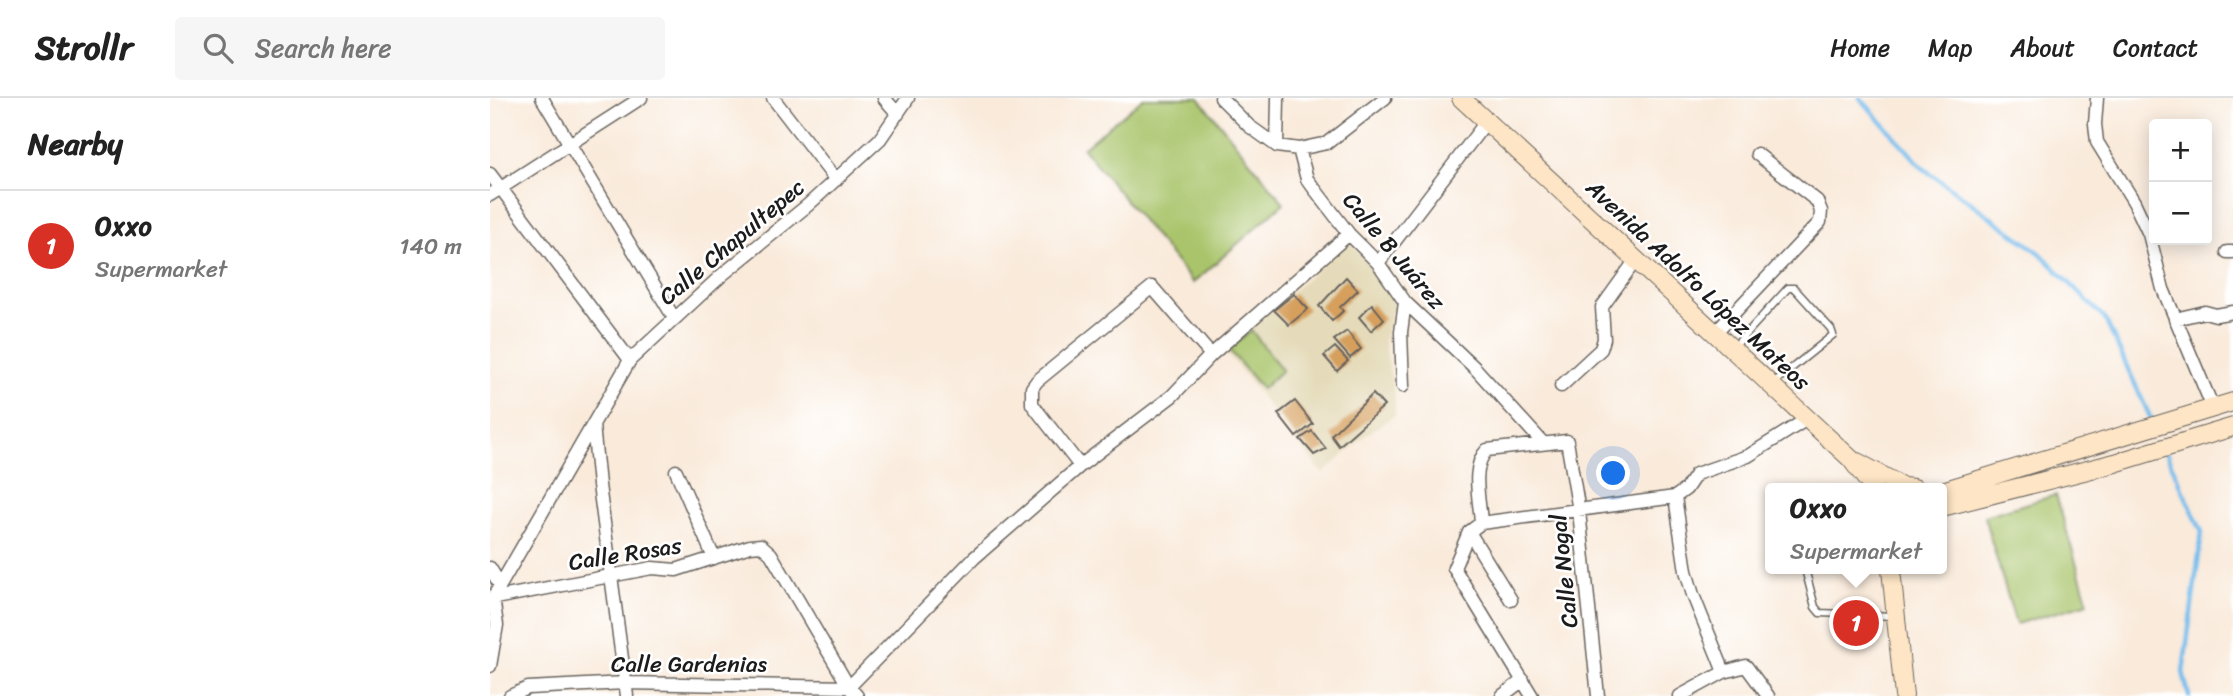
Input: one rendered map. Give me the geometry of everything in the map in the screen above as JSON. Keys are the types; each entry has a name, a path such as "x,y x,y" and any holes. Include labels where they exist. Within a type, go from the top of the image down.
{"main road":[{"name":"Avenida Adolfo López Mateos","path":"1461,98 1851,459 1869,483"},
{"path":"1954,496 2107,440 2233,402"},
{"path":"1954,496 2115,463 2233,427"},
{"path":"1851,459 1896,483"},
{"path":"1891,574 1905,696"},
{"path":"1893,597 1899,574"}],"street":[{"path":"542,98 674,318"},
{"path":"490,195 641,98"},
{"path":"773,98 836,180"},
{"path":"884,98 898,114"},
{"name":"Calle Chapultepec","path":"491,600 630,360 722,275 836,180 880,139 908,98"},
{"path":"1221,98 1249,126 1277,146 1299,149 1327,143 1384,98"},
{"path":"1277,146 1278,98"},
{"path":"2097,98 2097,142 2134,202 2149,233 2163,289 2213,408"},
{"path":"1378,263 1486,122"},
{"name":"Calle B Juárez","path":"1299,149 1307,179 1349,234 1378,263 1405,302 1475,369 1543,443"},
{"path":"1715,333 1820,222 1821,211 1817,201 1757,154"},
{"path":"490,174 630,360"},
{"path":"853,692 974,558 1080,466 1172,396 1211,355 1349,234"},
{"path":"1561,386 1601,349 1604,339 1602,307 1635,261"},
{"path":"1080,466 1032,404 1032,388 1037,381 1152,287 1211,355"},
{"path":"1403,386 1401,332 1405,302"},
{"path":"2175,319 2205,312 2216,315 2233,312"},
{"path":"1532,696 1454,568 1469,532 1481,523 1675,497 1686,489 1696,474 1748,456 1807,419"},
{"path":"593,425 626,690"},
{"name":"Calle Nogal","path":"1543,443 1567,441 1579,511 1598,696"},
{"path":"1481,523 1477,467 1480,458 1487,450 1543,443"},
{"path":"676,471 714,558"},
{"path":"1675,497 1686,571 1724,672"},
{"path":"1469,532 1511,600"},
{"name":"Calle Rosas","path":"491,600 652,568 676,570 750,546 761,545 771,554 853,692"},
{"path":"490,568 500,585"},
{"path":"490,666 497,625 491,600"},
{"path":"1680,696 1724,672 1746,666 1768,696"},
{"path":"1502,696 1522,680"},
{"path":"510,696 528,692"},
{"name":"Calle Gardenias","path":"528,692 853,692"}],"lane":[{"path":"1733,348 1788,288 1794,288 1832,329 1833,335 1771,385"},
{"path":"1806,574 1815,607 1820,613 1895,616"}],"shaded area":[{"path":"1349,241 1397,296 1384,340 1395,397 1395,415 1367,434 1323,474 1225,351"}],"green space":[{"path":"1143,98 1199,98 1284,203 1193,283 1083,148"},
{"path":"1251,330 1282,370 1262,389 1229,350"},
{"path":"2056,495 2088,603 2016,624 1984,516"}],"building":[{"path":"1346,277 1358,290 1340,307 1343,311 1332,321 1319,306"},
{"path":"1294,294 1308,309 1289,325 1274,310"},
{"path":"1372,304 1384,319 1371,331 1359,317"},
{"path":"1347,331 1361,349 1350,358 1334,340"},
{"path":"1335,347 1348,361 1337,371 1324,356"},
{"path":"1373,394 1384,406 1339,446 1331,435"},
{"path":"1295,401 1313,424 1296,437 1278,414"},
{"path":"1312,431 1326,449 1314,455 1300,439"}],"waterway":[{"path":"1860,98 1923,168 2040,253 2105,319 2152,421"},
{"path":"2165,451 2202,532 2183,672 2189,696"}],"place":[{"name":"Oxxo","path":"1856,623"}]}
